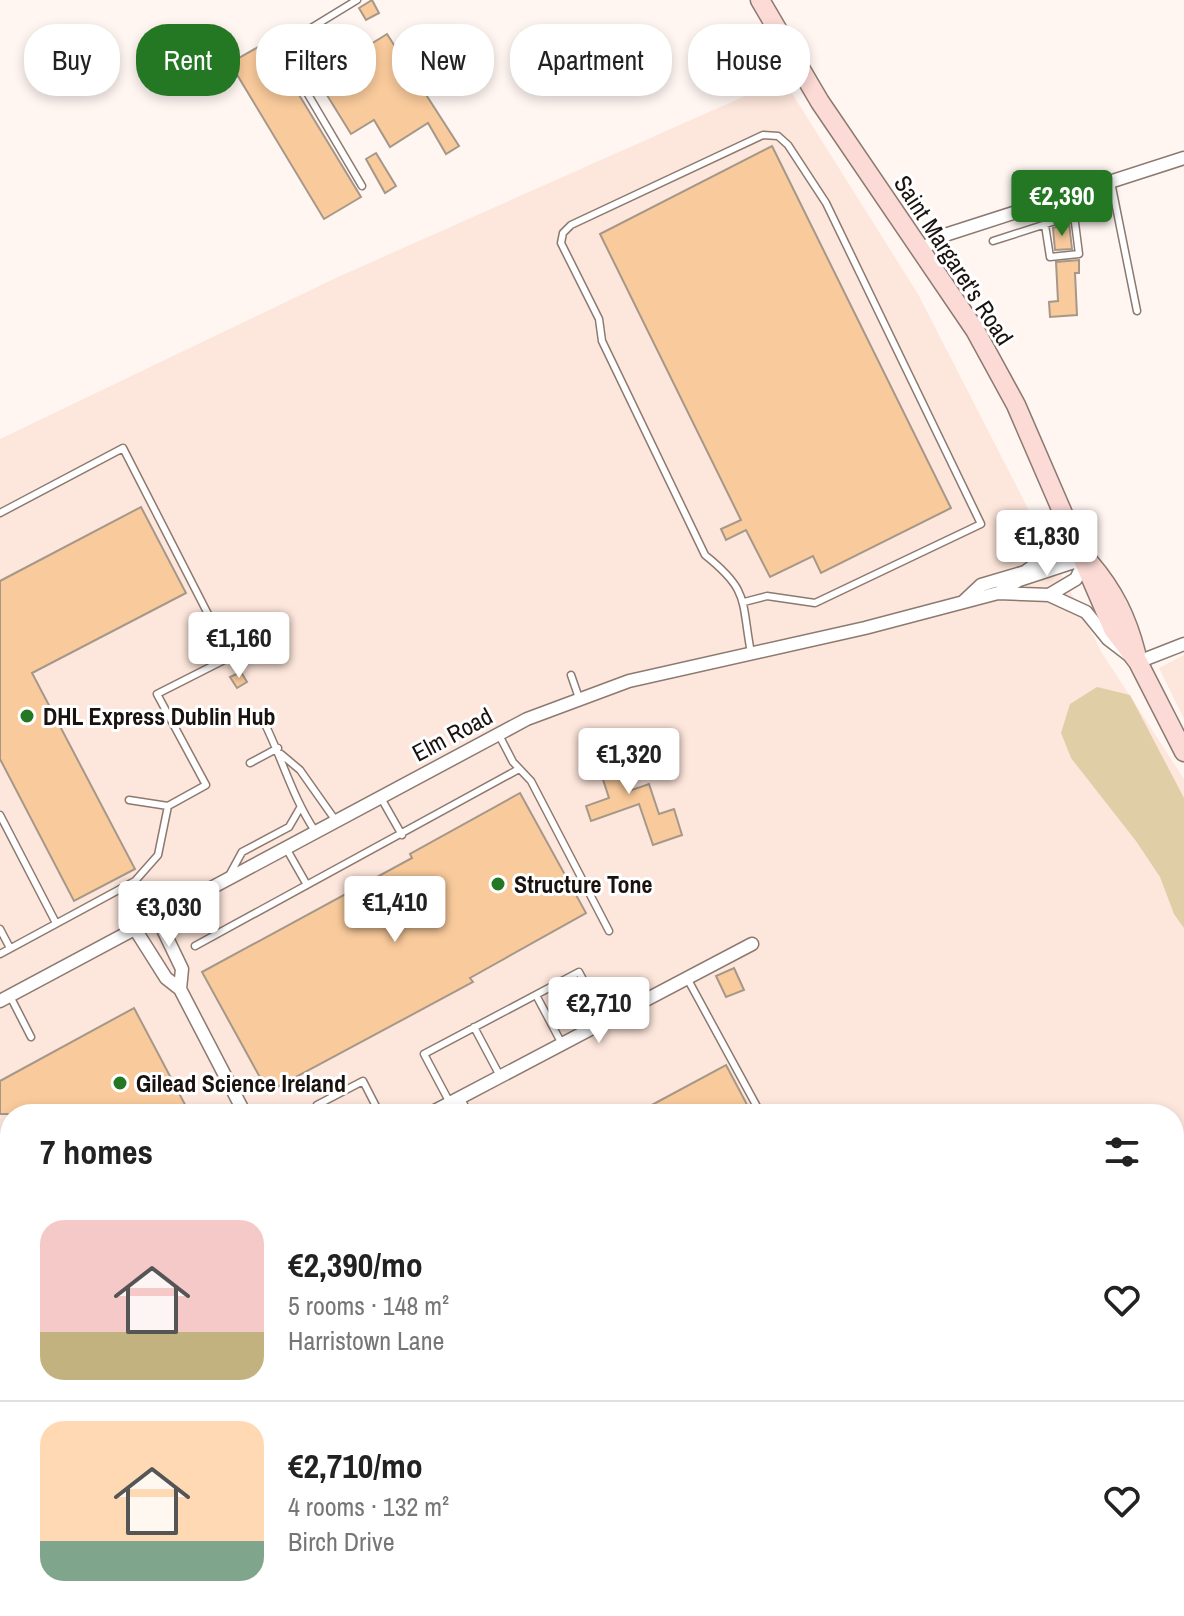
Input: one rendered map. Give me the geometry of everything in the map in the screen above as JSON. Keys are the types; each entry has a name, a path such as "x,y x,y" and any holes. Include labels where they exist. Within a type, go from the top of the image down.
{"main road":[{"name":"Saint Margaret's Road","path":"760,0 820,102 975,330 1016,405 1086,558 1110,586 1129,627 1138,662 1184,752"}],"street":[{"path":"921,249 948,234 1184,158"},
{"name":"Elm Road","path":"962,603 981,585 1025,572 1046,556 1056,541 1059,504"},
{"path":"1049,595 1076,579 1086,558"},
{"name":"Elm Road","path":"5,999 499,735 579,698 629,681 962,603 998,593 1019,580 1086,558"},
{"name":"Elm Road","path":"998,593 1049,595 1086,612 1108,639 1138,662"},
{"path":"1138,662 1184,644"},
{"path":"157,917 182,969 180,989"},
{"path":"135,929 166,978 180,989 240,1104"},
{"path":"448,1104 752,944"}],"lane":[{"path":"357,0 280,47 362,186"},
{"path":"744,602 767,596 815,603 981,524 826,203 788,145 778,136 763,135 571,225 563,233 561,243 599,319 602,341 705,555 733,577 744,602 751,653"},
{"path":"1111,182 1137,311"},
{"path":"993,241 1074,215 1079,254 1050,257 1045,225"},
{"path":"0,513 123,448 230,657 157,694 206,785 168,806 129,800"},
{"path":"571,675 579,698"},
{"path":"261,716 280,751 300,808 316,832"},
{"path":"499,735 519,769 531,781 609,931"},
{"path":"250,763 280,751"},
{"path":"280,751 300,770 336,821"},
{"path":"195,946 519,769"},
{"path":"381,798 402,835"},
{"path":"0,954 135,881 158,855 168,806"},
{"path":"228,879 242,852 289,827 300,808"},
{"path":"0,815 56,923"},
{"path":"286,848 307,885"},
{"path":"0,929 10,948"},
{"path":"459,1104 424,1054 579,972 605,1021"},
{"path":"687,978 756,1104"},
{"path":"536,995 562,1044"},
{"path":"5,999 31,1037"},
{"path":"474,1027 500,1076"},
{"path":"319,1104 363,1081 375,1104"}],"shaded area":[{"path":"745,96 794,96 918,294 1102,653 1184,779 1184,1104 0,1104 0,439 338,277"},
{"path":"1184,655 1184,719 1159,668"},
{"path":"1097,687 1130,695 1184,798 1184,928 1174,914 1160,877 1071,758 1061,733 1070,704"}],"building":[{"path":"372,0 379,13 366,20 359,8"},
{"path":"387,34 392,42 392,96 427,96 459,146 446,154 428,123 390,147 374,120 351,134 328,96 376,96 376,41"},
{"path":"256,48 256,96 300,96 361,197 324,219 240,80 240,57"},
{"path":"772,146 951,508 821,573 813,556 770,577 746,530 726,540 721,529 741,520 600,234"},
{"path":"376,153 396,186 385,193 366,159"},
{"path":"1069,223 1072,249 1055,250 1053,228"},
{"path":"1079,260 1079,273 1075,273 1077,315 1050,317 1049,302 1058,301 1056,262"},
{"name":"DHL Express Dublin Hub","path":"141,507 186,593 32,673 135,869 74,901 0,759 0,581"},
{"path":"241,672 247,682 237,688 230,677"},
{"path":"611,736 629,791 649,784 659,814 674,809 682,835 653,845 639,804 591,821 586,806 609,798 591,743"},
{"path":"520,793 586,913 470,978 473,982 268,1092 202,972 412,858 410,854"},
{"path":"734,968 744,990 726,997 716,976"},
{"name":"Gilead Science Ireland","path":"134,1008 185,1104 0,1104 0,1081"},
{"path":"726,1065 747,1104 654,1104"}],"place":[{"name":"DHL Express Dublin Hub","path":"27,716"},
{"name":"Structure Tone","path":"498,884"},
{"name":"Gilead Science Ireland","path":"120,1083"}]}
